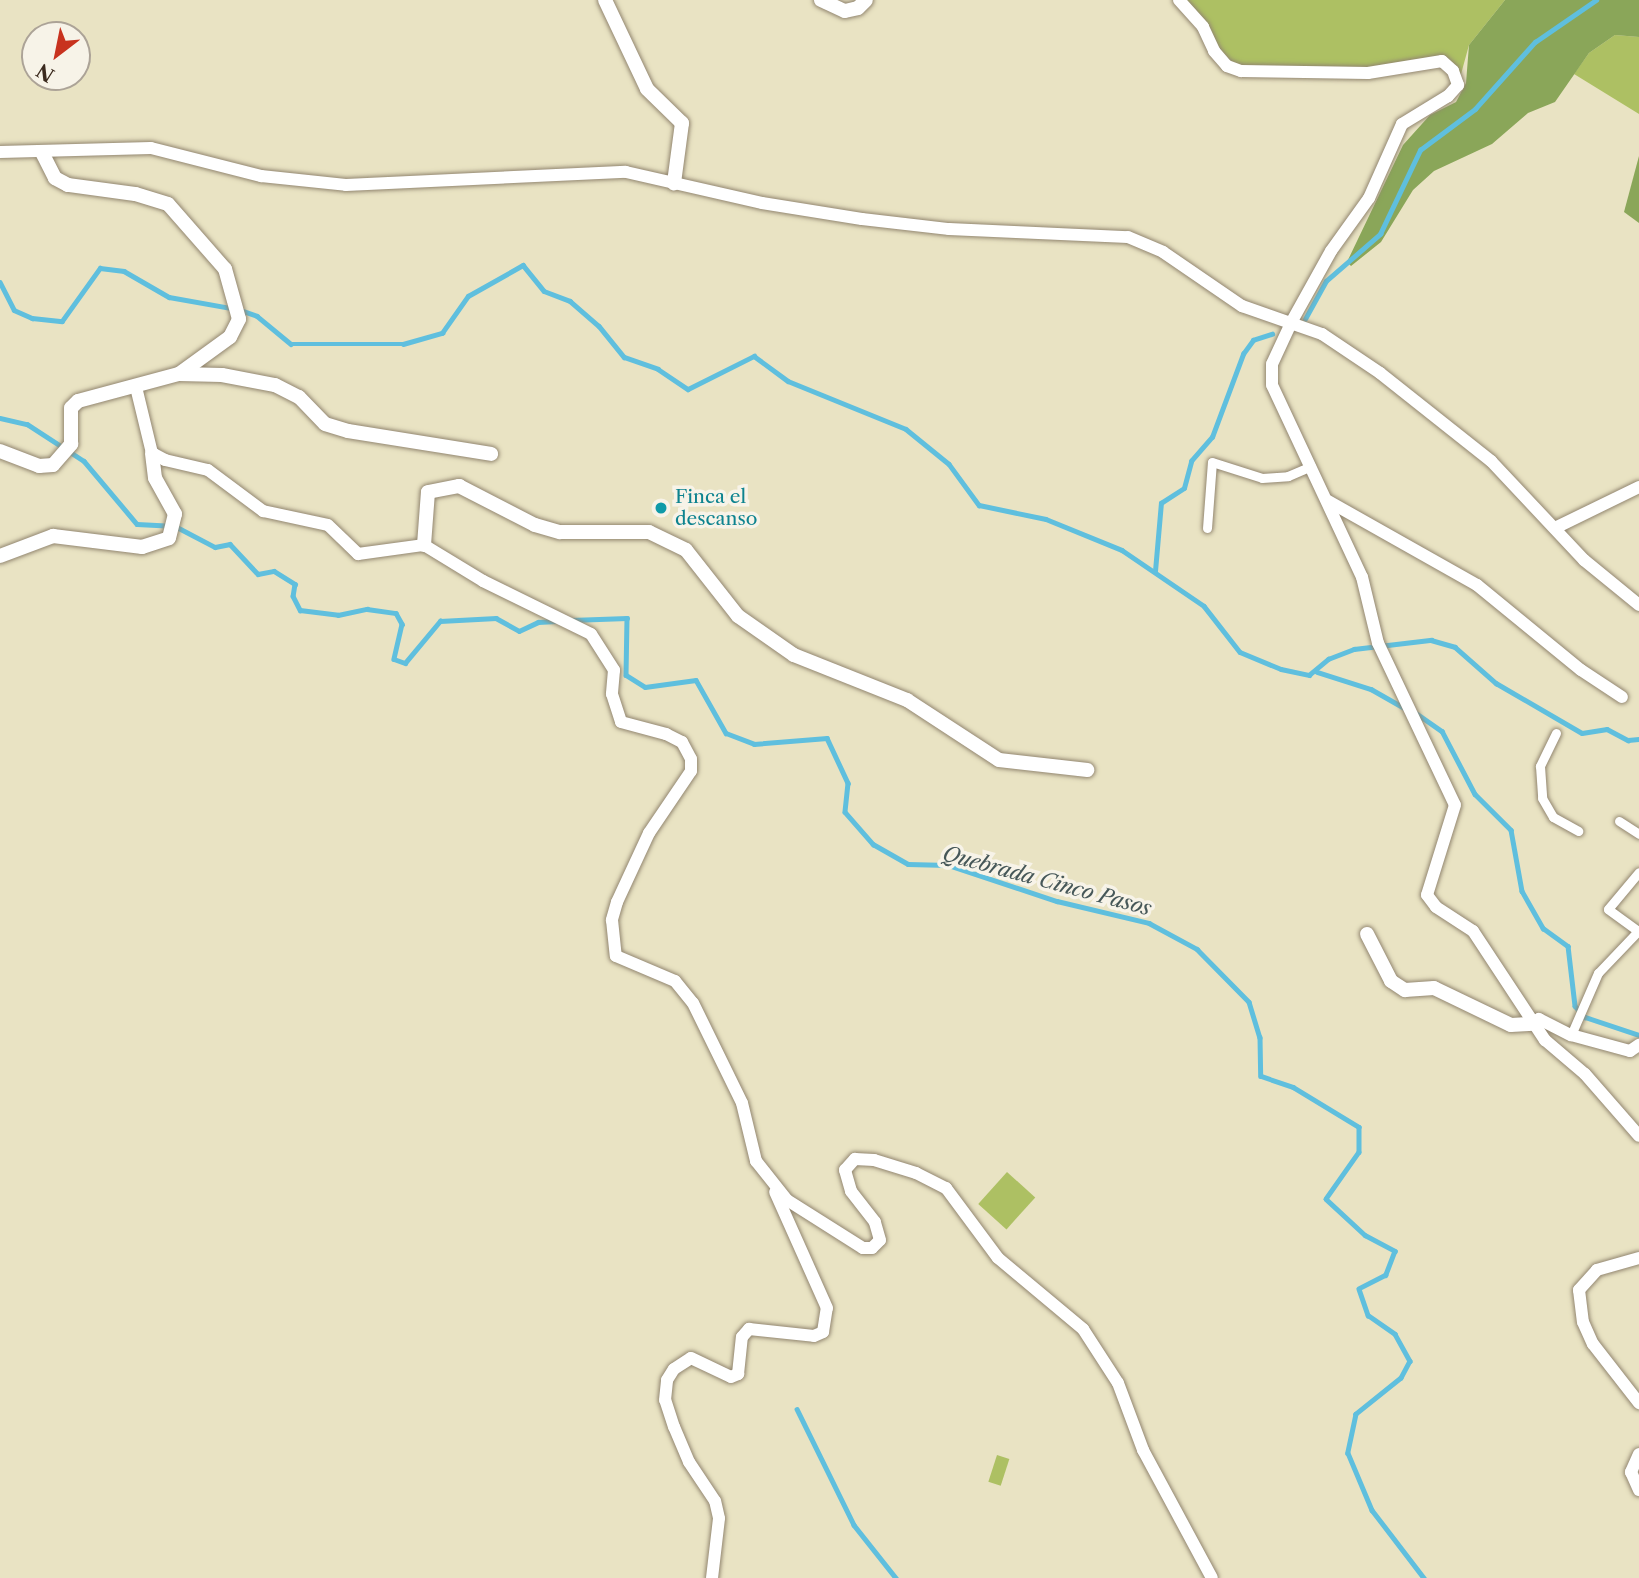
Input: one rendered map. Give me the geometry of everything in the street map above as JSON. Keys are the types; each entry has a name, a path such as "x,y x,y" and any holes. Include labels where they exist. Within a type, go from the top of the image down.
{"street":[{"path":"605,0 647,89 682,123 674,183"},
{"path":"821,0 851,10 866,0"},
{"path":"1179,0 1203,27 1214,51 1227,66 1241,71 1368,73 1442,61 1453,71 1458,85 1448,96 1402,124 1369,198 1331,251 1292,321 1272,364 1272,385 1362,577 1379,645 1402,695 1429,741 1455,805 1427,895 1436,907 1473,931 1533,1024 1639,1136"},
{"path":"0,152 150,148 261,176 346,185 626,172 862,219 949,229 1128,237 1163,252 1242,306 1292,321 1322,334 1380,373 1492,461 1558,527 1584,559 1639,605"},
{"path":"41,152 55,178 68,186 135,194 168,204 225,269 239,319 230,337 179,374"},
{"path":"0,451 39,466 52,465 71,444 71,408 78,401 179,374 222,375 275,385 299,397 325,424 348,431 491,453"},
{"path":"0,556 53,536 142,547 169,538 175,526 174,514 155,478 152,453 136,387"},
{"path":"152,453 208,470 263,511 328,525 358,554 424,545 591,634 614,670 613,702 621,722 666,734 682,743 691,760 691,771 649,833 617,902 612,920 616,956 675,981 692,1003 742,1103 756,1161 773,1186 827,1308 823,1332 814,1336 749,1329 742,1336 738,1374 731,1377 691,1358 679,1364 667,1380 665,1400 674,1427 689,1462 715,1502 719,1518 712,1578"},
{"path":"1208,528 1212,462 1262,478 1288,476 1311,466"},
{"path":"424,545 428,492 459,486 535,525 560,532 649,532 686,550 738,615 794,655 907,700 999,760 1087,770"},
{"path":"1558,527 1639,487"},
{"path":"1328,501 1477,585 1573,664 1622,697"},
{"path":"1556,733 1540,766 1542,798 1553,817 1578,831"},
{"path":"1619,821 1639,834"},
{"path":"1573,1031 1581,1006 1598,973 1639,931 1608,909 1639,872"},
{"path":"1367,934 1391,981 1405,990 1434,988 1511,1024 1533,1024 1539,1019 1630,1051 1639,1045"},
{"path":"773,1186 802,1212 863,1248 872,1248 880,1240 875,1222 846,1181 845,1170 855,1159 874,1160 946,1188 998,1258 1083,1329 1099,1350 1118,1383 1143,1450 1212,1578"},
{"path":"1639,1258 1598,1270 1579,1290 1583,1322 1593,1344 1639,1404"},
{"path":"1639,1454 1631,1472 1639,1489"}],"green space":[{"path":"1179,0 1505,0 1469,45 1458,85 1442,61 1368,73 1227,66"},
{"path":"1505,0 1639,0 1639,37 1615,35 1589,53 1555,102 1528,113 1492,144 1434,171 1413,190 1381,242 1351,266 1347,262 1403,145 1430,115 1456,102 1466,83 1469,45"},
{"path":"1615,35 1639,37 1639,114 1574,74 1589,53"},
{"path":"1639,156 1639,223 1624,212"},
{"path":"1007,1172 1035,1197 1006,1229 978,1204"},
{"path":"997,1455 1009,1459 1001,1486 988,1482"}],"waterway":[{"path":"1305,319 1326,281 1380,234 1420,150 1475,109 1535,42 1596,0"},
{"path":"240,310 257,316 291,344 403,344 442,333 468,296 523,265 544,291 570,301 599,326 624,357 658,369 688,389 754,356 788,381 906,429 949,464 979,505 1046,519 1122,550 1204,606 1240,652 1281,669 1309,675 1328,659 1354,649 1431,640 1455,647 1496,683 1582,733 1607,729 1628,740 1639,739"},
{"path":"0,282 14,310 32,318 62,321 100,268 124,271 169,297 231,308"},
{"path":"1155,571 1161,503 1184,488 1191,461 1212,437 1243,354 1253,340 1272,334"},
{"name":"Quebrada Cinco Pasos","path":"0,418 27,424 84,461 137,524 175,526 215,547 230,544 258,574 274,571 295,584 293,596 300,610 338,615 367,609 396,613 402,624 394,659 405,663 440,621 496,618 519,631 538,622 556,621"},
{"name":"Quebrada Cinco Pasos","path":"571,620 627,618 626,675 645,687 696,680 726,733 754,744 827,738 848,783 845,812 873,844 908,864 948,865 1057,901 1149,923 1197,949 1249,1002 1260,1037 1261,1076 1293,1087 1359,1127 1359,1152 1326,1199 1365,1235 1395,1251 1386,1275 1359,1289 1368,1315 1395,1334 1410,1361 1401,1378 1356,1414 1348,1453 1372,1510 1424,1578"},
{"path":"1317,672 1371,689 1408,710"},
{"path":"1416,713 1442,731 1475,794 1511,830 1522,891 1543,928 1568,946 1575,1006 1585,1017 1639,1035"},
{"path":"797,1409 854,1525 896,1578"}],"place":[{"name":"Finca el descanso","path":"661,508"}]}
